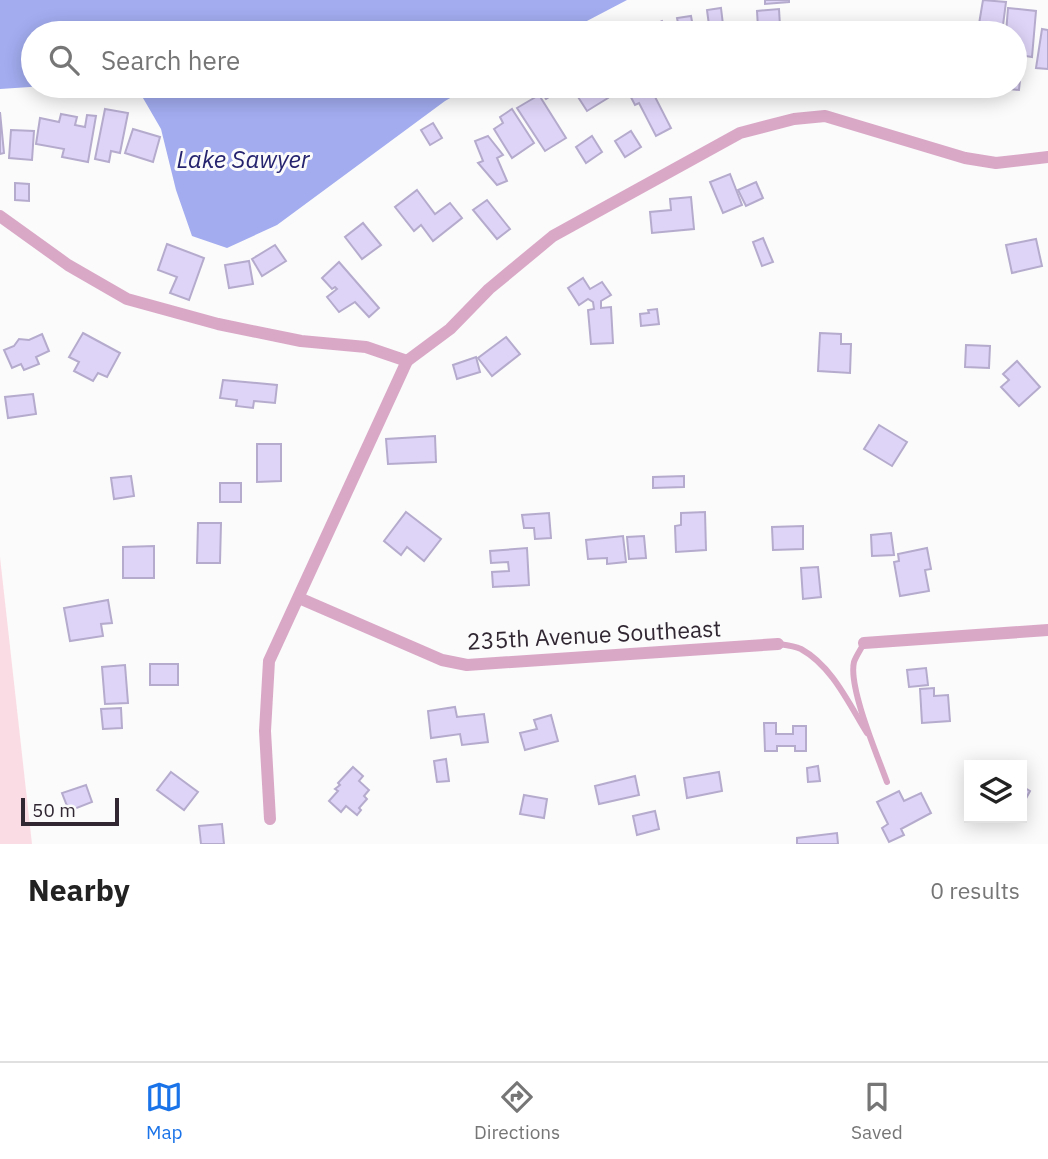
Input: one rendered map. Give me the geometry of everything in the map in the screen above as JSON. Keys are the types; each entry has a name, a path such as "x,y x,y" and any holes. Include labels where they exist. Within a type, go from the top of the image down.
{"street":[{"path":"270,819 265,731 269,662 407,362 450,328 489,289 553,236 740,133 794,119 825,116 965,158 996,163 1048,157"},
{"path":"0,216 68,265 127,299 218,324 301,341 366,347 407,362"},
{"name":"235th Avenue Southeast","path":"299,598 442,660 467,665 778,644"},
{"path":"864,643 1048,630"}],"lane":[{"path":"864,643 854,660 853,674 887,782"},
{"path":"778,644 799,648 821,664 874,745"}],"shaded area":[{"path":"0,557 32,844 0,844"}],"water":[{"path":"0,0 627,0 587,21 21,21 21,88 0,89"},
{"name":"Lake Sawyer","path":"143,98 450,98 277,225 227,248 192,236 176,190 161,129"}],"building":[{"path":"765,0 789,0 789,2 765,4"},
{"path":"983,0 1006,2 1004,21 980,21"},
{"path":"721,8 723,21 708,21 707,10"},
{"path":"1008,8 1036,11 1032,57 1027,56 1027,21 1007,21"},
{"path":"779,9 780,21 758,21 757,11"},
{"path":"691,16 692,21 678,21 677,18"},
{"path":"1042,29 1048,30 1048,69 1036,68"},
{"path":"534,98 541,98 566,138 545,151 517,108"},
{"path":"579,98 608,98 587,111"},
{"path":"631,98 656,98 671,128 656,136 639,103 635,105"},
{"path":"105,109 128,113 120,153 111,151 109,162 95,159"},
{"path":"512,109 534,143 512,158 494,129 503,123 500,117"},
{"path":"0,112 4,153 0,154"},
{"path":"61,114 77,117 75,125 85,127 87,115 96,116 88,162 62,157 64,149 36,144 40,118 59,122"},
{"path":"433,123 442,138 430,145 421,130"},
{"path":"133,129 160,137 153,162 125,153"},
{"path":"11,130 34,131 32,160 9,158"},
{"path":"631,131 641,147 625,157 615,141"},
{"path":"488,136 503,155 497,158 507,181 497,185 478,163 483,161 475,141"},
{"path":"592,136 602,152 586,163 576,147"},
{"path":"730,174 742,205 723,213 710,182"},
{"path":"756,182 763,198 746,206 738,190"},
{"path":"15,183 29,184 29,201 15,200"},
{"path":"417,190 435,214 450,203 462,218 433,241 421,225 414,231 395,207"},
{"path":"691,197 694,229 652,233 650,212 671,210 670,199"},
{"path":"487,200 510,229 497,239 473,210"},
{"path":"363,223 381,245 362,259 345,237"},
{"path":"763,238 773,262 762,266 753,242"},
{"path":"1036,239 1042,266 1012,273 1006,245"},
{"path":"167,244 204,258 189,300 170,293 177,277 158,270"},
{"path":"275,245 286,261 262,276 252,259"},
{"path":"249,261 253,284 229,288 225,265"},
{"path":"339,262 379,308 369,317 355,302 339,312 327,297 337,289 332,289 322,278"},
{"path":"583,278 590,289 602,282 611,295 601,301 601,308 611,307 613,343 591,344 588,310 594,309 593,302 588,299 579,305 568,288"},
{"path":"657,309 659,324 641,326 640,314"},
{"path":"83,333 120,353 107,377 98,373 93,381 74,371 79,362 69,357"},
{"path":"820,333 841,334 841,344 851,344 850,373 818,371"},
{"path":"42,334 49,351 36,357 39,364 24,370 21,364 12,368 4,350 14,346 19,339 29,340"},
{"path":"506,337 520,354 492,376 478,358"},
{"path":"966,345 990,346 989,368 965,367"},
{"path":"476,357 480,372 457,379 453,365"},
{"path":"1017,361 1040,387 1019,406 1001,387 1009,380 1003,374"},
{"path":"223,380 277,385 275,403 254,401 253,408 236,406 237,400 220,398"},
{"path":"33,394 36,414 8,418 5,397"},
{"path":"879,425 907,442 892,466 864,449"},
{"path":"435,436 436,462 388,464 386,439"},
{"path":"257,444 281,444 281,481 257,482"},
{"path":"131,476 134,496 114,499 111,478"},
{"path":"684,476 684,487 653,488 653,477"},
{"path":"220,483 241,483 241,502 220,502"},
{"path":"406,512 441,539 424,561 407,547 401,555 384,541"},
{"path":"705,512 706,550 676,552 675,526 681,525 681,513"},
{"path":"549,513 551,538 535,539 534,528 524,528 522,515"},
{"path":"198,523 221,523 220,563 197,563"},
{"path":"803,526 803,549 773,550 772,527"},
{"path":"891,533 894,555 872,556 871,535"},
{"path":"623,536 626,562 607,564 607,558 588,559 586,540"},
{"path":"644,536 646,558 629,559 627,537"},
{"path":"154,546 154,578 123,578 123,547"},
{"path":"527,548 529,585 493,587 492,572 509,571 508,562 491,563 490,551"},
{"path":"927,548 931,569 925,570 929,591 900,596 894,562 899,561 898,554"},
{"path":"818,567 821,597 803,599 801,568"},
{"path":"108,600 112,623 101,624 103,636 70,641 64,608"},
{"path":"150,664 178,664 178,685 150,685"},
{"path":"125,665 128,703 105,704 102,667"},
{"path":"926,668 928,685 909,687 907,670"},
{"path":"934,688 934,696 948,695 950,721 922,723 920,689"},
{"path":"455,707 457,717 484,714 488,742 462,745 460,734 431,738 428,711"},
{"path":"121,708 122,728 103,729 101,709"},
{"path":"551,715 558,741 525,750 520,733 537,729 534,720"},
{"path":"764,723 776,723 776,734 793,734 793,726 806,726 806,751 795,751 795,746 777,746 777,751 765,751"},
{"path":"446,759 449,781 437,782 434,761"},
{"path":"818,766 820,781 808,782 807,768"},
{"path":"353,767 363,776 359,781 369,790 357,815 346,806 341,812 329,801 338,791 335,789 340,785 338,783"},
{"path":"171,772 198,792 184,810 157,790"},
{"path":"719,772 722,791 687,798 684,778"},
{"path":"635,776 639,795 599,804 595,786"},
{"path":"86,785 92,802 69,811 62,793"},
{"path":"899,791 904,801 921,793 931,813 901,829 904,835 889,842 882,828 888,824 877,802"},
{"path":"524,795 547,799 544,818 520,814"},
{"path":"655,811 659,829 637,835 633,816"},
{"path":"222,824 224,844 201,844 199,826"},
{"path":"837,833 838,844 797,844 797,838"}]}
